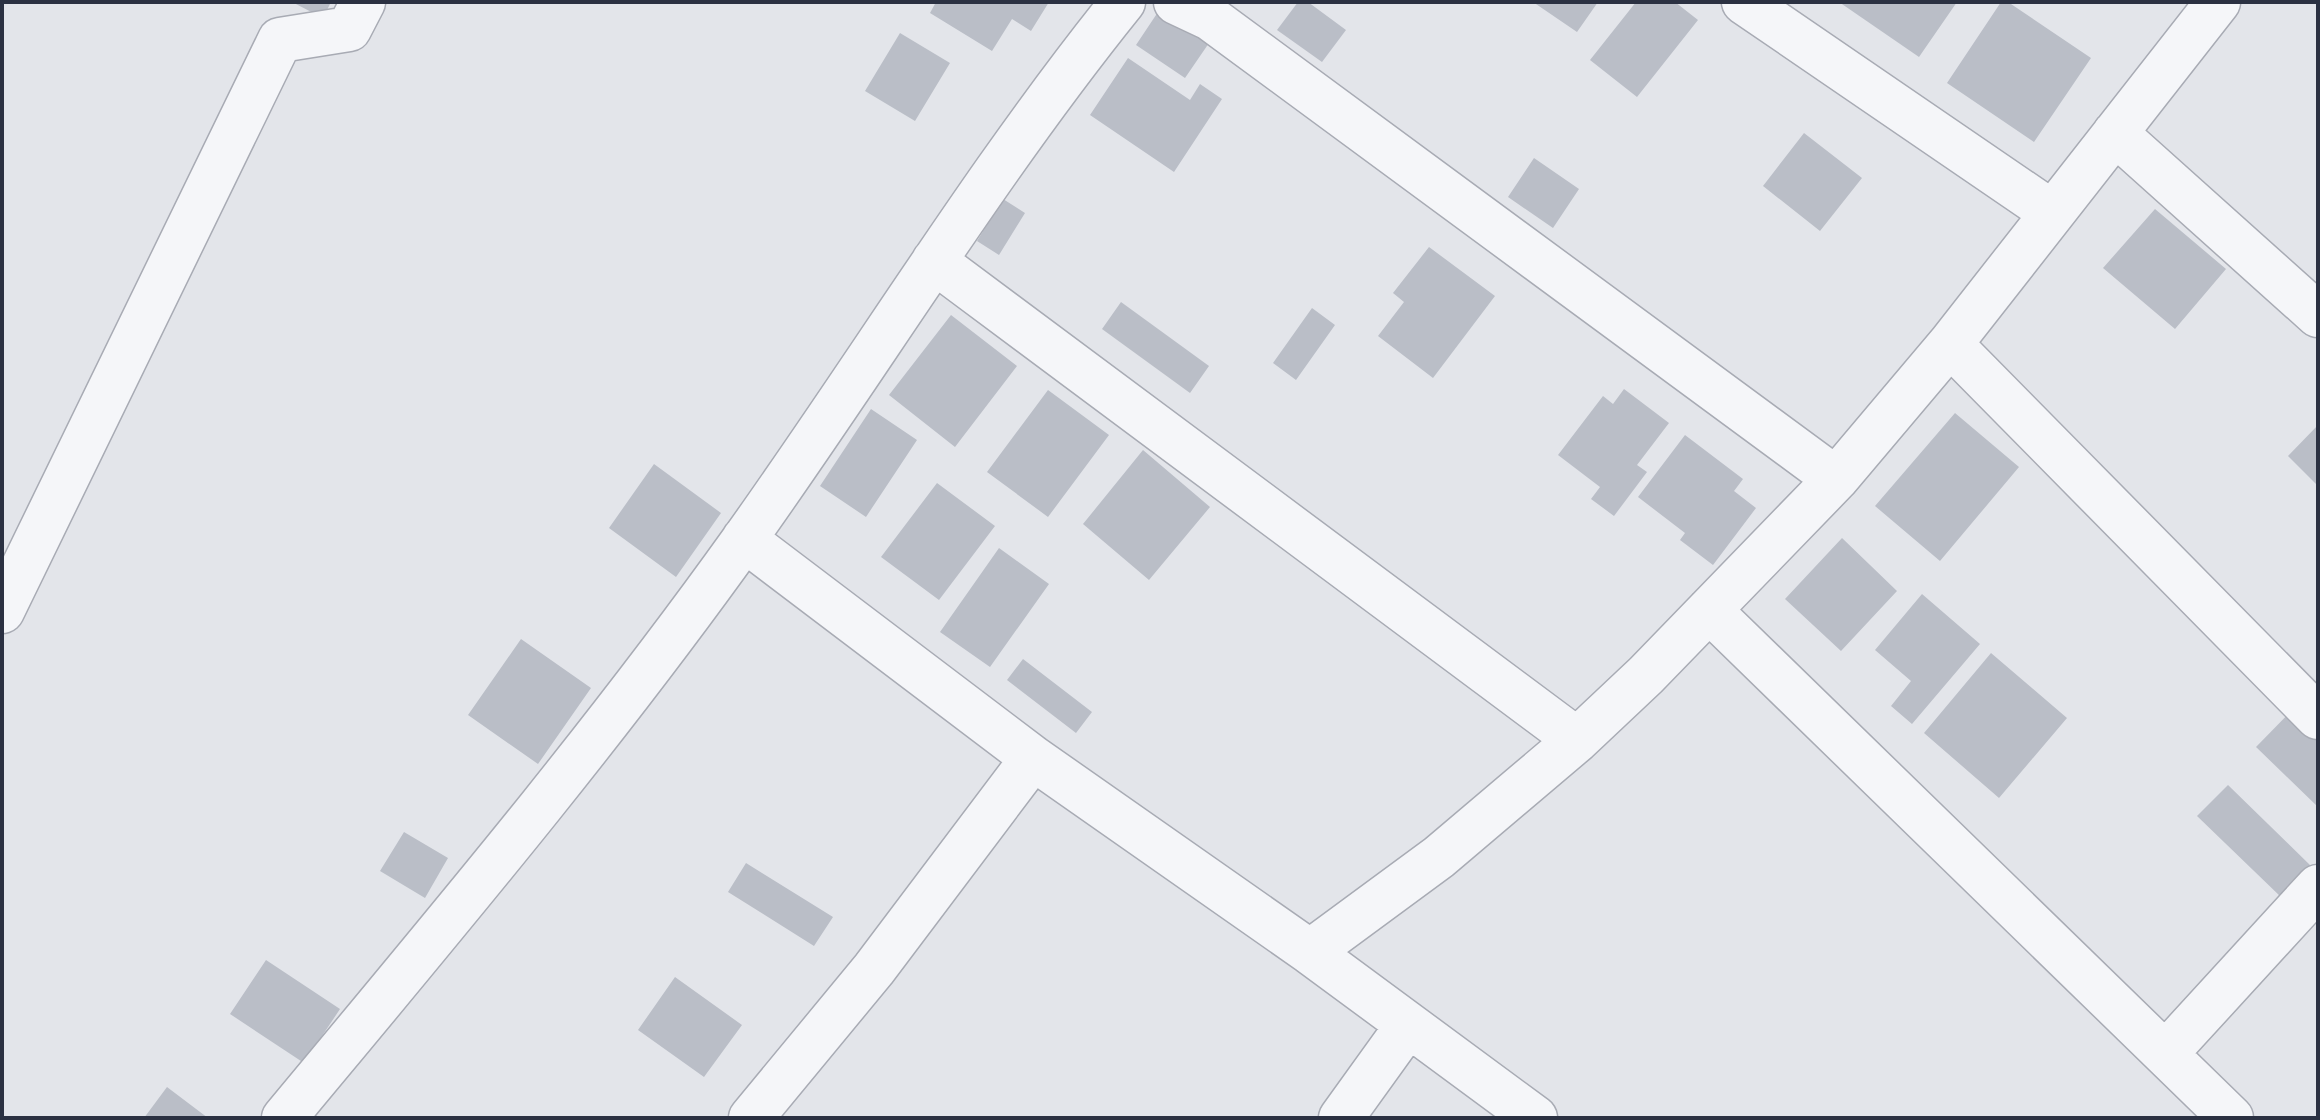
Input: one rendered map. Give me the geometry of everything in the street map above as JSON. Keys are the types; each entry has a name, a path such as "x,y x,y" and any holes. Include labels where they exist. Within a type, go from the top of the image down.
{"street":[{"path":"2,611 280,40 349,29 363,2"},
{"path":"284,1118 630,695 744,539 934,261 1078,58 1123,2"},
{"path":"1176,2 1210,18 1836,479"},
{"path":"1744,2 2051,212"},
{"path":"1310,952 1439,857 1577,740 1646,675 1836,479 1950,344 2218,2"},
{"path":"2115,133 2318,315"},
{"path":"934,261 1577,740"},
{"path":"1950,344 2318,717"},
{"path":"744,539 1033,758 1310,952 1535,1118"},
{"path":"1709,610 2231,1118"},
{"path":"751,1118 874,969 1033,758"},
{"path":"2166,1053 2318,887"},
{"path":"1341,1118 1408,1025"}],"building":[{"path":"292,2 331,2 323,18"},
{"path":"936,2 1049,2 1031,31 1012,19 992,51 930,13"},
{"path":"1298,2 1308,2 1346,30 1322,62 1277,30"},
{"path":"1533,2 1598,2 1577,32"},
{"path":"1636,2 1675,2 1698,20 1637,97 1590,60"},
{"path":"1839,2 1957,2 1919,57"},
{"path":"2001,2 2008,2 2091,58 2034,142 1947,83"},
{"path":"1160,9 1209,43 1185,78 1136,45"},
{"path":"900,33 950,63 915,121 865,91"},
{"path":"1128,58 1190,100 1200,84 1222,99 1174,172 1090,115"},
{"path":"1804,133 1862,178 1820,231 1763,186"},
{"path":"1534,158 1579,189 1553,228 1508,197"},
{"path":"1003,199 1025,213 999,255 977,241"},
{"path":"2155,209 2226,269 2175,329 2103,268"},
{"path":"1429,247 1495,296 1433,378 1378,336 1404,302 1393,293"},
{"path":"1121,302 1209,366 1190,393 1102,329"},
{"path":"1312,308 1335,325 1296,380 1273,363"},
{"path":"951,315 1017,366 955,447 889,395"},
{"path":"1624,389 1669,423 1637,465 1647,472 1614,516 1591,499 1600,487 1558,455 1603,396 1613,404"},
{"path":"1048,390 1109,435 1048,517 987,472"},
{"path":"871,409 917,440 866,517 820,486"},
{"path":"1955,413 2019,467 1940,561 1875,506"},
{"path":"2318,425 2318,486 2288,456"},
{"path":"1685,435 1743,479 1734,491 1756,508 1713,565 1680,540 1685,533 1638,497"},
{"path":"1143,450 1210,507 1149,580 1083,524"},
{"path":"654,464 721,513 676,577 609,528"},
{"path":"937,483 995,526 939,600 881,557"},
{"path":"1842,538 1897,591 1841,651 1785,599"},
{"path":"999,548 1049,584 990,667 940,632"},
{"path":"1922,594 1980,644 1912,724 1891,706 1911,681 1875,650"},
{"path":"521,639 591,688 538,764 468,715"},
{"path":"1991,653 2067,718 1999,798 1924,733"},
{"path":"1023,659 1092,712 1076,733 1007,680"},
{"path":"2293,709 2318,733 2318,807 2256,747"},
{"path":"2228,785 2312,867 2282,898 2197,816"},
{"path":"404,832 448,858 425,898 380,871"},
{"path":"746,863 833,917 814,946 728,892"},
{"path":"266,960 340,1009 304,1063 230,1014"},
{"path":"675,977 742,1025 704,1077 638,1030"},
{"path":"167,1087 208,1118 144,1118"}]}
